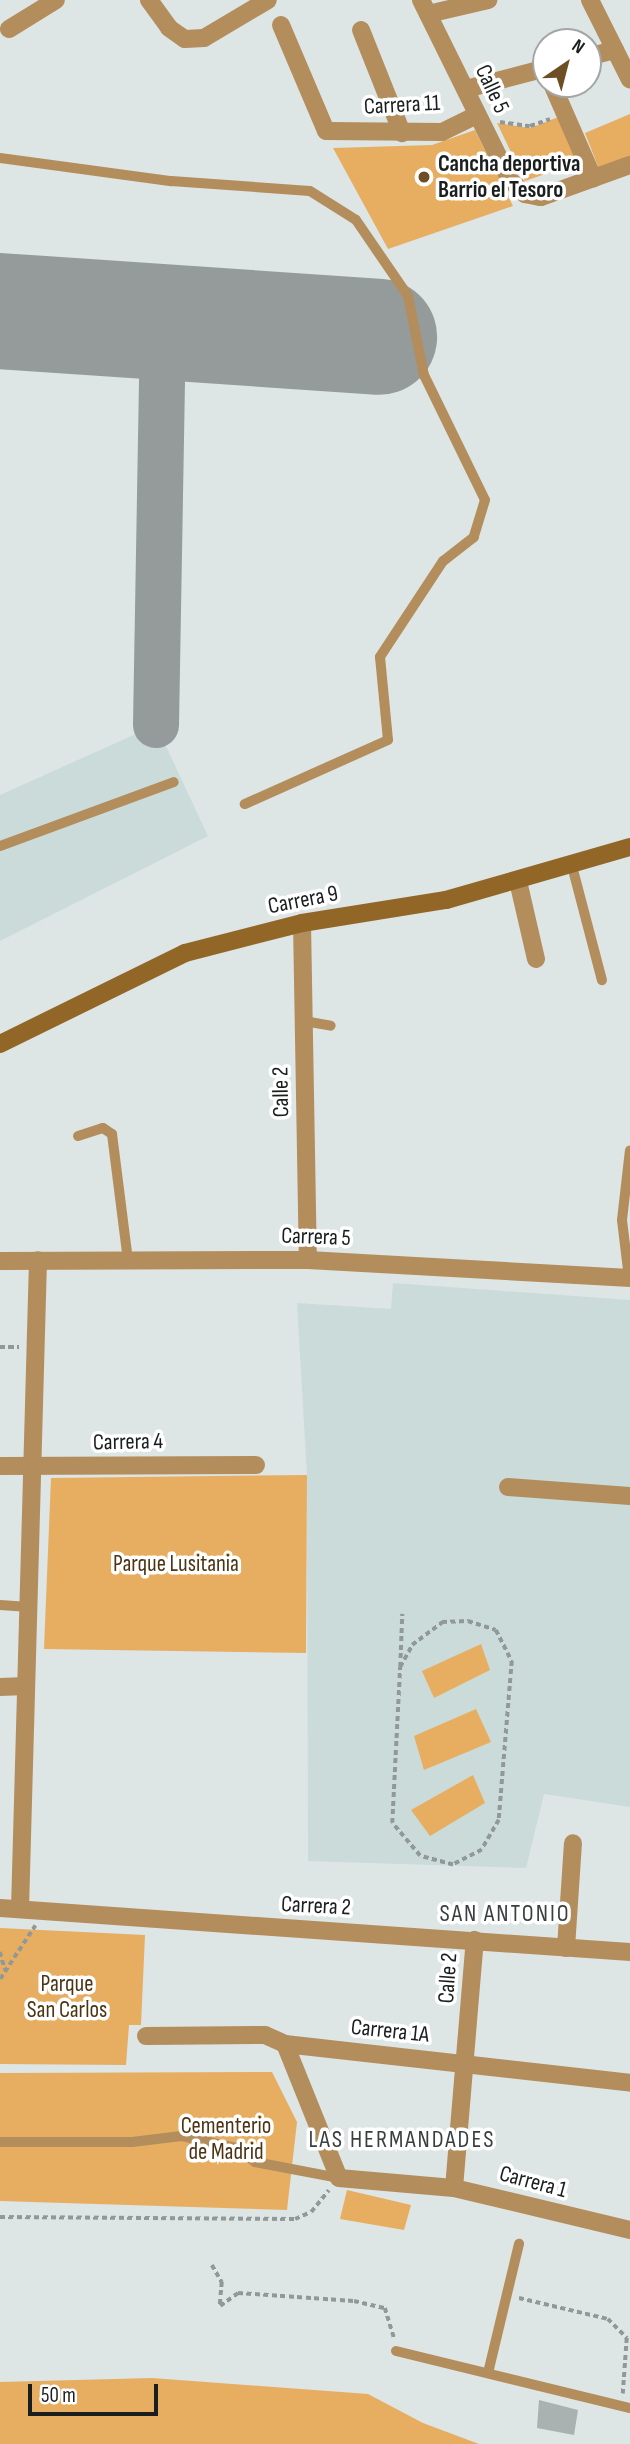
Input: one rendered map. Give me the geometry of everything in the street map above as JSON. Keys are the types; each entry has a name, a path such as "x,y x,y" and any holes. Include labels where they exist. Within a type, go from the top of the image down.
{"street":[{"path":"9,29 56,0"},
{"path":"149,0 169,28 185,39 204,38 268,0"},
{"path":"425,7 488,0"},
{"path":"590,0 630,80"},
{"name":"Calle 5","path":"425,7 466,89 486,118 510,180 524,194 541,197 593,178"},
{"name":"Carrera 11","path":"281,26 326,131 442,132 486,118"},
{"path":"361,30 402,133"},
{"path":"602,53 615,50"},
{"name":"Carrera 11","path":"466,89 532,76"},
{"path":"558,98 593,178 630,164"},
{"name":"Carrera 9","path":"0,1044 186,953 302,923 446,900 572,866 630,846"},
{"path":"518,881 537,959"},
{"name":"Calle 2","path":"302,923 308,1260"},
{"path":"20,1909 35,1468 38,1260"},
{"name":"Carrera 5","path":"0,1261 308,1260 630,1278"},
{"name":"Carrera 4","path":"0,1466 35,1468 256,1465"},
{"path":"508,1487 630,1496"},
{"path":"0,1686 26,1686"},
{"path":"566,1948 573,1843"},
{"name":"Carrera 2","path":"0,1908 630,1952"},
{"name":"Calle 2","path":"454,2188 475,1940"},
{"name":"Carrera 1A","path":"146,2036 265,2035 285,2044 630,2082"},
{"path":"285,2044 339,2178"},
{"name":"Carrera 1","path":"339,2178 454,2188 630,2230"}],"lane":[{"path":"0,158 171,181 310,191 356,220 408,296 424,375 485,500 474,537 443,561 380,657 388,740 245,804"},
{"path":"0,846 174,782"},
{"path":"572,866 602,980"},
{"path":"304,1021 331,1026"},
{"path":"78,1136 103,1128 112,1134 128,1261"},
{"path":"630,1150 622,1220 630,1278"},
{"path":"0,1605 29,1607"},
{"path":"0,2142 132,2143 182,2136 236,2148 255,2162 339,2178"},
{"path":"488,2373 519,2244"},
{"path":"396,2351 626,2407"}],"path":[{"path":"486,118 530,126 565,113"},
{"path":"400,1667 412,1645 442,1622 468,1621 496,1630 512,1661 499,1820 482,1850 453,1865 420,1856 393,1823 402,1614"},
{"path":"0,1979 34,1931 38,1910"},
{"path":"0,1952 5,1971"},
{"path":"0,2217 295,2219 311,2212 339,2178"},
{"path":"212,2265 222,2282 220,2306 238,2293 354,2301 385,2308 396,2351"},
{"path":"507,2295 608,2319 627,2338 626,2407"}],"shaded area":[{"path":"156,725 208,836 0,941 0,795"},
{"path":"393,1283 630,1300 630,1807 544,1794 526,1868 308,1861 307,1475 297,1303 391,1309"}],"green space":[{"path":"630,114 630,157 599,169 585,133"},
{"path":"561,116 580,162 525,181 497,123 530,128"},
{"name":"Cancha deportiva Barrio el Tesoro","path":"475,130 513,206 388,249 333,148 432,145"},
{"name":"Parque Lusitania","path":"307,1475 306,1653 44,1649 51,1478"},
{"path":"481,1644 490,1670 434,1698 422,1671"},
{"path":"476,1709 491,1742 424,1770 414,1736"},
{"path":"473,1775 485,1803 430,1836 411,1810"},
{"name":"Parque San Carlos","path":"0,1928 145,1935 141,2025 129,2025 126,2065 0,2064"},
{"name":"Cementerio de Madrid","path":"272,2072 297,2122 287,2210 0,2201 0,2073"},
{"path":"347,2190 411,2205 404,2230 340,2219"},
{"path":"152,2378 368,2394 423,2423 479,2444 0,2444 0,2382"}],"building":[{"path":"539,2400 578,2410 574,2435 537,2428"}],"taxiway":[{"path":"156,725 163,323"}],"runway":[{"path":"0,311 379,337"}],"place":[{"name":"Cancha deportiva Barrio el Tesoro","path":"424,177"}],"district":[{"name":"SAN ANTONIO","path":"505,1914"},
{"name":"LAS HERMANDADES","path":"402,2140"}]}
